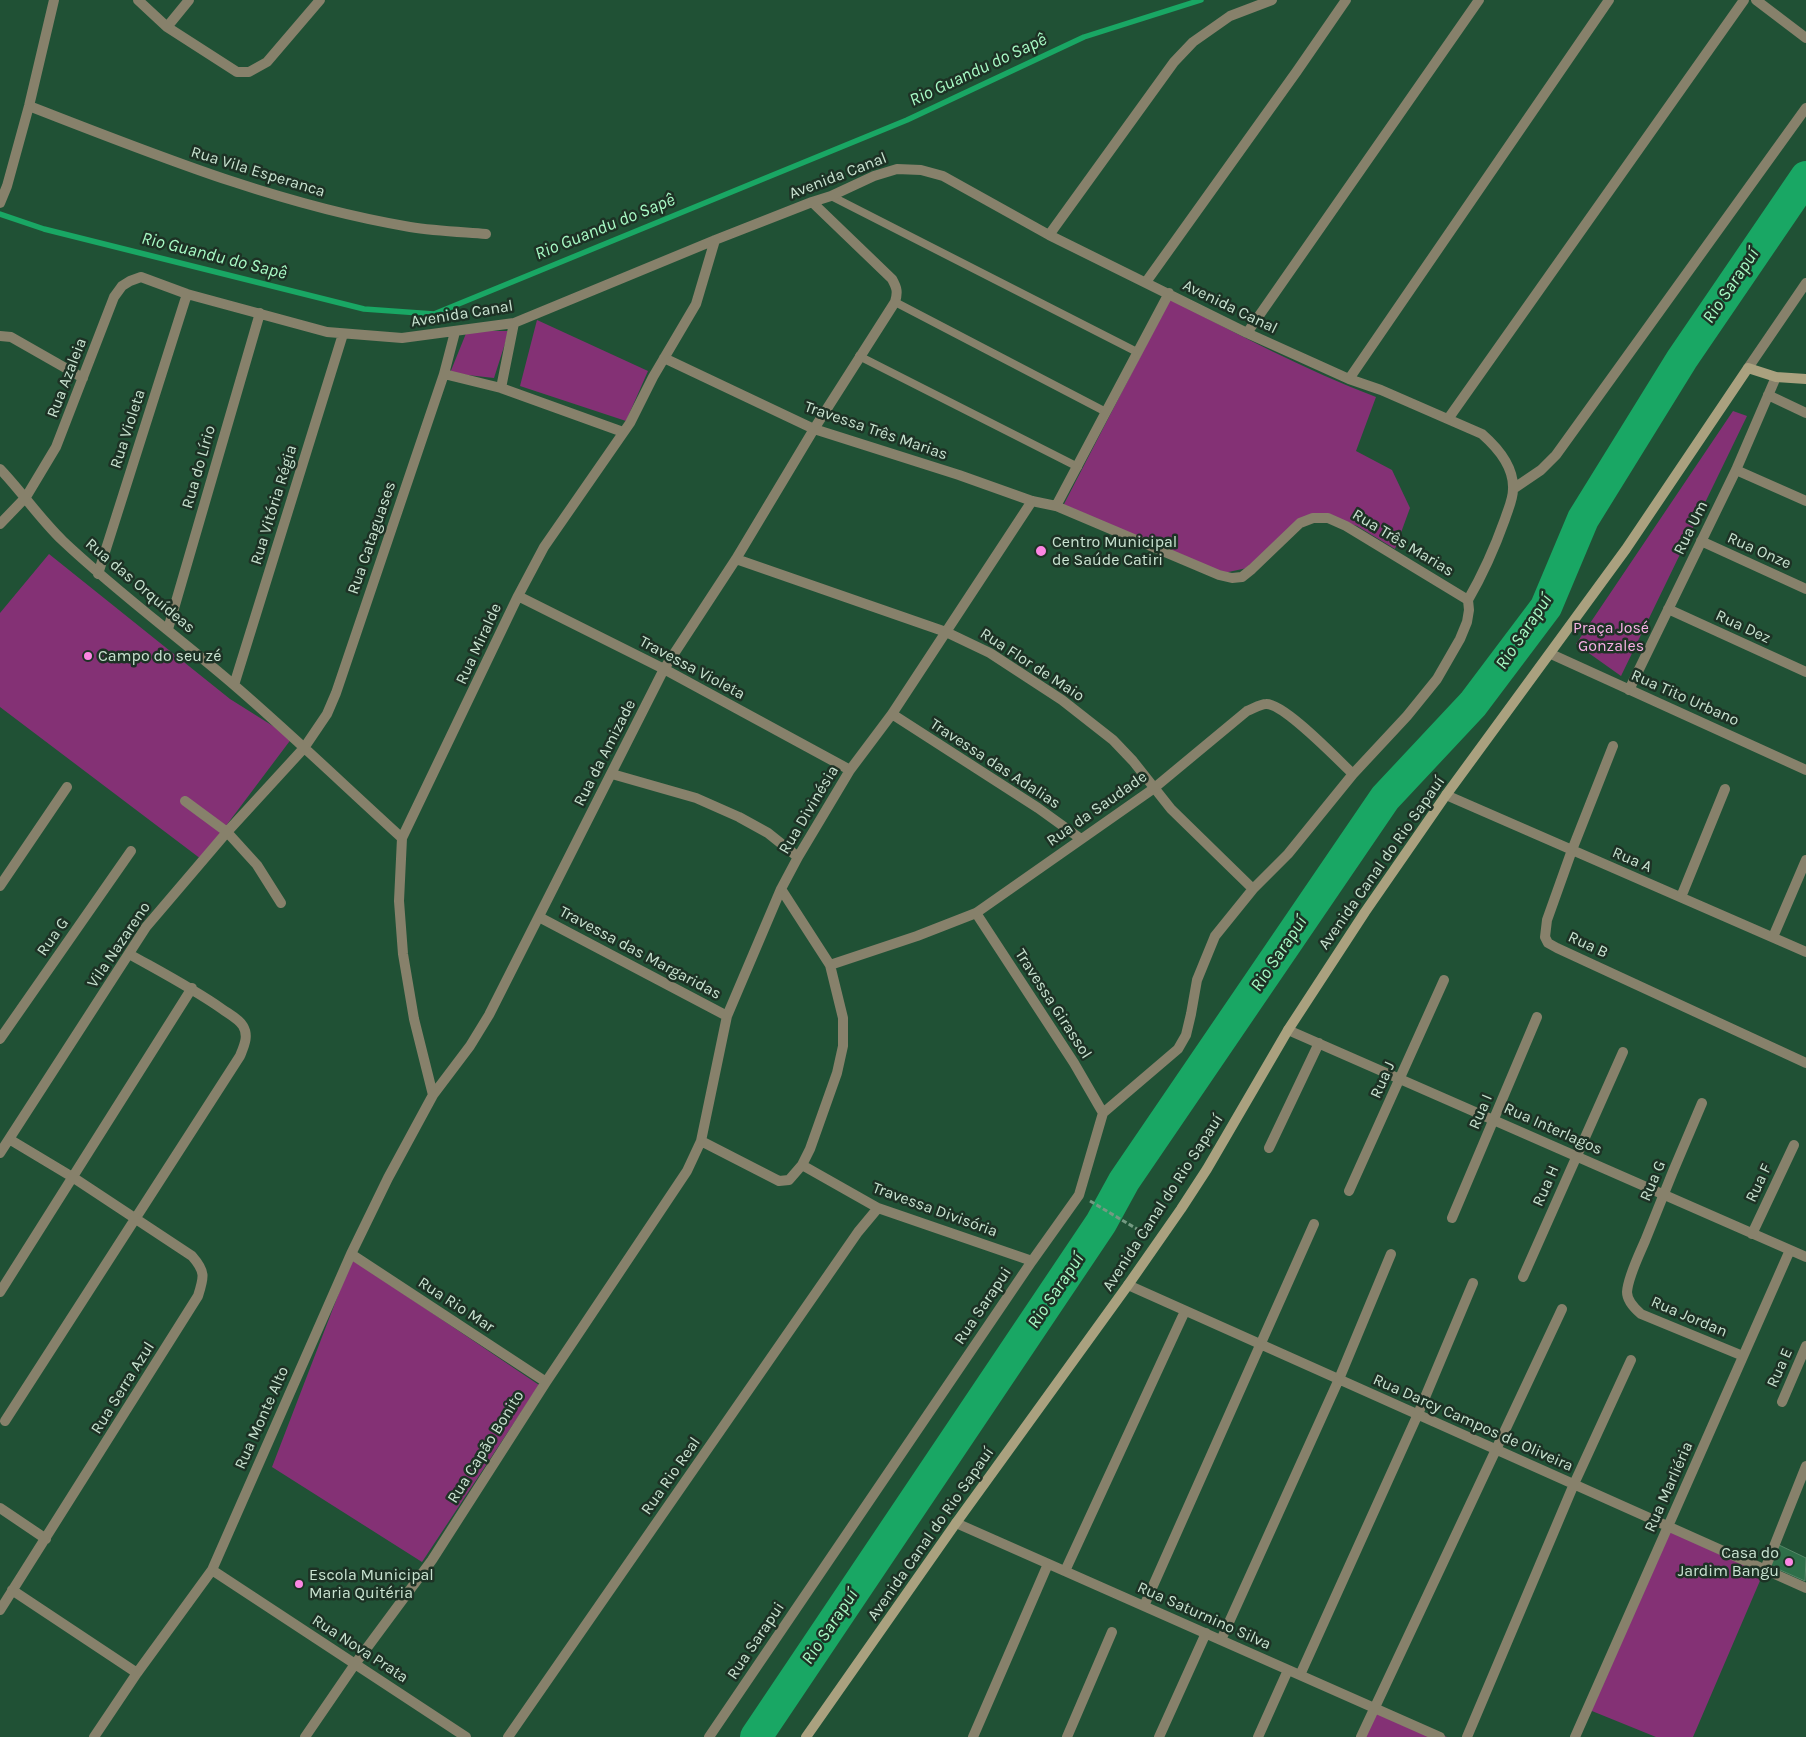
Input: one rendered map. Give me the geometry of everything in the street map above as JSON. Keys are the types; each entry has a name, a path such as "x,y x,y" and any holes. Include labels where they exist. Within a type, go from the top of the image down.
{"street":[{"path":"0,203 8,186 54,0"},
{"path":"138,0 167,27 237,72 249,72 267,62 320,0"},
{"path":"167,27 189,0"},
{"path":"1049,236 1180,56 1193,42 1230,16 1272,0"},
{"path":"1146,282 1318,43 1346,0"},
{"path":"1247,333 1479,0"},
{"path":"1349,379 1609,0"},
{"path":"1448,419 1744,0"},
{"path":"1756,0 1806,38"},
{"name":"Rua Vila Esperanca","path":"29,106 152,154 254,189 315,206 413,228 486,234"},
{"path":"1103,1113 1178,1049 1186,1035 1197,980 1215,936 1253,888 1288,854 1353,774 1407,716 1437,679 1468,622 1468,600 1496,542 1511,501 1513,489 1541,470 1556,454 1806,108"},
{"name":"Avenida Canal","path":"141,277 187,294 327,332 402,338 454,332 514,322 715,240 831,196 874,176 896,169 921,170 944,176 1049,236 1169,293 1247,333 1349,379 1381,390 1482,434 1494,444 1511,471 1513,489"},
{"path":"812,202 892,279 898,293 895,302"},
{"name":"Rua Miralde","path":"433,1095 414,1019 403,954 399,901 402,838 518,596 544,547 624,432 696,304 715,240"},
{"name":"Rua Azaleia","path":"0,524 26,497 56,447 114,297 122,286 141,277"},
{"path":"1806,283 1748,368 1776,377 1806,379"},
{"path":"1056,506 1078,467 1136,352 1169,293"},
{"name":"Rua Violeta","path":"98,574 187,294"},
{"name":"Rua da Amizade","path":"433,1095 470,1046 489,1015 664,669 736,558 859,356 895,302"},
{"name":"Rua do Lírio","path":"168,629 260,313"},
{"path":"501,388 514,322"},
{"name":"Rua Cataguases","path":"304,748 327,714 336,693 444,374 454,332"},
{"name":"Rua Vitória Régia","path":"234,685 343,334"},
{"path":"0,336 11,337 83,378"},
{"name":"Travessa Três Marias","path":"664,358 814,429 959,475 1032,501 1056,506"},
{"name":"Avenida Canal do Rio Sapauí","path":"806,1737 956,1523 1159,1242 1207,1169 1288,1030 1365,912 1446,795 1626,549 1748,368"},
{"path":"444,374 501,388 624,432"},
{"name":"Rua Um","path":"1629,690 1736,470 1776,377"},
{"path":"1768,395 1806,413"},
{"name":"Rua das Orquídeas","path":"0,469 60,538 98,574 168,629 234,685 402,838"},
{"path":"1736,470 1806,501"},
{"name":"Rua Divinésia","path":"687,1171 701,1142 727,1016 781,889 850,770 892,714 1032,501"},
{"name":"Rua Três Marias","path":"1056,506 1219,575 1232,578 1242,577 1300,524 1314,518 1328,518 1346,526 1468,600"},
{"name":"Rua Onze","path":"1700,541 1806,589"},
{"name":"Rua Flor de Maio","path":"736,558 946,632 990,653 1062,700 1113,740 1133,762 1153,789 1203,842 1253,888"},
{"name":"Travessa Violeta","path":"518,596 664,669 850,770"},
{"name":"Rua Dez","path":"1668,609 1806,672"},
{"name":"Rua Tito Urbano","path":"1551,654 1806,770"},
{"name":"Rua da Saudade","path":"830,965 917,936 976,913 1153,789 1247,711 1265,703 1275,706 1296,722 1353,774"},
{"name":"Travessa das Adalias","path":"892,714 1038,808 1080,839"},
{"name":"Rua B","path":"1613,746 1572,850 1548,920 1545,932 1548,942 1806,1063"},
{"name":"Vila Nazareno","path":"0,1153 146,927 227,832 304,748"},
{"path":"612,774 696,798 730,813 768,833 798,857"},
{"path":"0,886 67,787"},
{"path":"1681,897 1725,790"},
{"name":"Rua A","path":"1446,795 1806,952"},
{"path":"185,801 227,832 257,865 281,903"},
{"name":"Rua G","path":"1,1036 131,851"},
{"path":"1773,937 1806,860"},
{"path":"701,1142 779,1181 789,1180 802,1165 810,1149 837,1073 843,1046 843,1018 830,965 781,889"},
{"name":"Travessa Girassol","path":"976,913 1074,1063 1103,1113"},
{"name":"Travessa das Margaridas","path":"539,917 727,1016"},
{"path":"5,1422 240,1056 245,1043 246,1034 243,1025 192,988 129,954"},
{"name":"Rua J","path":"1348,1191 1444,980"},
{"path":"0,1292 74,1178 192,988"},
{"name":"Rua I","path":"1452,1218 1537,1017"},
{"name":"Rua Interlagos","path":"1288,1030 1806,1257"},
{"path":"1269,1148 1319,1043"},
{"name":"Rua H","path":"1523,1277 1623,1052"},
{"name":"Rua Monte Alto","path":"94,1737 137,1673 212,1570 350,1254 433,1095"},
{"name":"Rua G","path":"1633,1270 1702,1104"},
{"name":"Rua Sarapui","path":"709,1737 1032,1261 1079,1195 1103,1113"},
{"name":"Rua Serra Azul","path":"0,1610 46,1540 198,1296 204,1277 201,1266 192,1256 74,1178 9,1139"},
{"name":"Rua F","path":"1752,1234 1794,1145"},
{"name":"Travessa Divisória","path":"802,1165 878,1208 1032,1261"},
{"name":"Rua Capão Bonito","path":"306,1737 355,1664 432,1560 546,1382 687,1171"},
{"name":"Rua Rio Real","path":"508,1737 858,1232 878,1208"},
{"path":"1144,1606 1314,1224"},
{"name":"Rua Marliéria","path":"1575,1737 1790,1250"},
{"name":"Rua Rio Mar","path":"350,1254 546,1382"},
{"path":"1221,1640 1338,1379 1391,1254"},
{"name":"Rua Jordan","path":"1633,1270 1627,1291 1634,1309 1659,1322 1743,1356"},
{"path":"1300,1675 1418,1414 1473,1283"},
{"name":"Rua Darcy Campos de Oliveira","path":"1128,1285 1806,1588"},
{"path":"1361,1737 1562,1310"},
{"path":"1065,1571 1185,1311"},
{"name":"Rua E","path":"1782,1402 1806,1346"},
{"path":"1467,1737 1574,1484 1631,1360"},
{"path":"1765,1569 1806,1466"},
{"path":"0,1508 46,1540"},
{"name":"Rua Saturnino Silva","path":"956,1523 1440,1737"},
{"path":"973,1737 1048,1564"},
{"name":"Rua Nova Prata","path":"212,1570 466,1737"},
{"path":"12,1590 137,1673"},
{"path":"1067,1737 1112,1632"},
{"path":"1159,1737 1206,1633"},
{"path":"1258,1737 1288,1670"}],"lane":[{"path":"831,196 1136,352"},
{"path":"895,302 1106,412"},
{"path":"859,356 1078,467"}],"path":[{"path":"1079,1195 1159,1242"}],"green space":[{"path":"1170,299 1297,363 1376,397 1356,451 1392,470 1410,508 1395,549 1357,526 1319,514 1247,568 1219,574 1063,506"},
{"path":"537,320 648,371 626,421 520,386"},
{"path":"467,331 509,331 494,378 450,373"},
{"name":"Praça José Gonzales","path":"1733,411 1747,416 1621,676 1576,644"},
{"name":"Campo do seu zé","path":"49,554 230,699 292,738 201,859 0,707 0,613"},
{"path":"352,1259 539,1385 422,1562 272,1467"},
{"path":"1668,1526 1765,1569 1693,1737 1656,1737 1587,1709"},
{"path":"1376,1707 1447,1737 1362,1737"}],"building":[{"name":"Casa do Jardim Bangu","path":"1779,1545 1806,1558 1805,1581 1771,1566"}],"waterway":[{"name":"Rio Guandu do Sapê","path":"0,214 44,229 364,309 434,314 907,120 1084,37 1201,0"},
{"name":"Rio Sarapuí","path":"756,1737 1101,1223 1124,1181 1385,798 1473,704 1546,607 1583,519 1682,359 1806,177"}],"place":[{"name":"Centro Municipal de Saúde Catiri","path":"1041,551"},
{"name":"Campo do seu zé","path":"88,656"},
{"name":"Casa do Jardim Bangu","path":"1789,1562"},
{"name":"Escola Municipal Maria Quitéria","path":"299,1584"}]}
